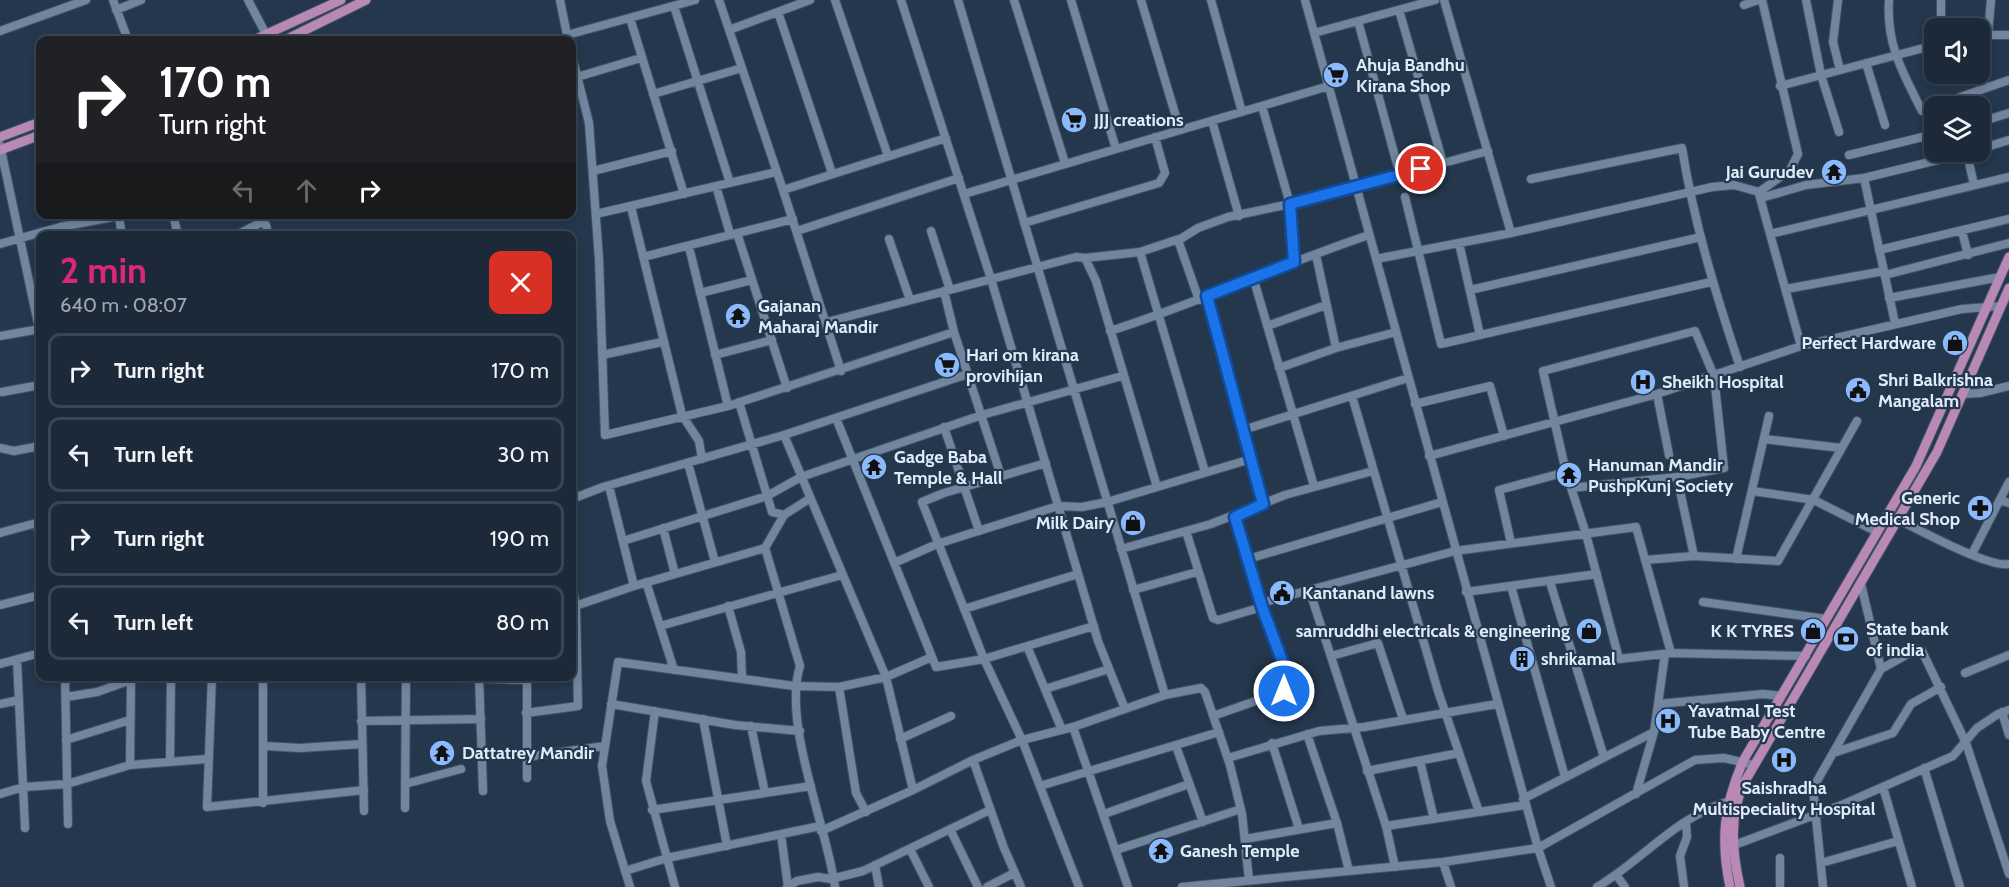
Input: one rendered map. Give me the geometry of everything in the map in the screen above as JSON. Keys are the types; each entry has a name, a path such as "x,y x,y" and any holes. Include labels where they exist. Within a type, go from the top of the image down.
{"main road":[{"path":"272,36 341,0"},
{"path":"293,36 366,0"},
{"path":"0,137 36,124"},
{"path":"0,148 36,136"},
{"path":"1740,887 1723,825 1743,761 1916,466 2009,257"},
{"path":"1730,887 1729,847 1735,807 1754,765 1937,452 2008,291"},
{"path":"1815,638 1825,644"}],"street":[{"path":"0,31 86,0"},
{"path":"113,0 126,36"},
{"path":"116,10 141,0"},
{"path":"248,0 267,36"},
{"path":"560,0 568,36"},
{"path":"574,36 695,0"},
{"path":"719,0 841,370"},
{"path":"729,30 810,0"},
{"path":"835,0 888,156"},
{"path":"901,0 991,279 1094,626 1125,709"},
{"path":"958,0 1072,390 1165,695"},
{"path":"1014,0 1065,164"},
{"path":"1071,0 1116,148"},
{"path":"1142,0 1180,130"},
{"path":"1211,0 1242,112"},
{"path":"1305,0 1524,802 1551,887"},
{"path":"1314,33 1435,0"},
{"path":"1444,0 1511,233"},
{"path":"1744,5 1760,0 1798,154 1790,170 1760,195"},
{"path":"1806,0 1821,75 1839,132"},
{"path":"1838,0 1833,42 1840,70"},
{"path":"1889,0 1890,37 1894,56 1922,111 1924,110"},
{"path":"1941,0 1941,18"},
{"path":"1987,18 1991,0"},
{"path":"674,6 730,183"},
{"path":"1399,10 1443,163"},
{"path":"778,12 831,172"},
{"path":"630,18 684,194"},
{"path":"1358,21 1400,175"},
{"path":"1990,34 2009,34"},
{"path":"1780,86 1924,48"},
{"path":"577,77 641,58"},
{"path":"1866,63 1885,125"},
{"path":"653,94 698,83 742,68"},
{"path":"576,73 589,123 593,171 605,435 728,406 954,333"},
{"path":"1968,96 1983,88 2009,80"},
{"path":"1983,84 1983,88"},
{"path":"964,194 1329,87"},
{"path":"1262,106 1290,204 1294,262"},
{"path":"1990,119 2009,113"},
{"path":"1212,120 1239,216"},
{"path":"1024,223 1159,183 1166,173 1155,137"},
{"path":"1849,154 1924,137"},
{"path":"783,190 831,172 946,138"},
{"path":"1990,146 2009,140"},
{"path":"0,148 36,311"},
{"path":"1531,179 1682,148 1689,192 1711,282 1740,367"},
{"path":"593,171 672,151"},
{"path":"827,322 1076,257 1140,252 1178,240 1215,221 1290,204 1488,151"},
{"path":"1376,259 1511,233 1689,192 1734,185 1760,195 1806,185 1864,178 1929,162"},
{"path":"1971,162 1974,185"},
{"path":"596,214 776,172"},
{"path":"1770,234 2009,177"},
{"path":"797,231 959,178"},
{"path":"1864,178 1895,323"},
{"path":"716,186 752,280 787,388"},
{"path":"1760,195 1802,346"},
{"path":"1406,197 1441,344 1711,282"},
{"path":"631,207 662,342 682,415 699,441 702,459"},
{"path":"47,231 107,219"},
{"path":"643,257 793,219"},
{"path":"1879,250 2009,219"},
{"path":"245,231 262,222 266,225 267,231"},
{"path":"66,226 68,231"},
{"path":"931,231 947,290 954,333 1001,476"},
{"path":"1962,231 1968,255"},
{"path":"0,244 36,234"},
{"path":"1110,331 1158,316 1253,277 1369,235"},
{"path":"1470,290 1701,237"},
{"path":"889,238 910,300"},
{"path":"1178,240 1199,300"},
{"path":"1459,243 1480,335"},
{"path":"1786,289 1884,273 1968,255 2009,243"},
{"path":"689,247 728,406"},
{"path":"1140,252 1205,472"},
{"path":"1316,255 1336,348"},
{"path":"1085,258 1096,281 1122,376 1157,487"},
{"path":"1253,277 1314,486"},
{"path":"1889,298 2000,277"},
{"path":"700,293 752,280"},
{"path":"1207,296 1263,504"},
{"path":"1267,326 1326,305"},
{"path":"1429,456 1657,394 1802,346 1895,323 1988,306 2001,306"},
{"path":"1571,488 1677,477 1724,468 1714,376 1697,333 1692,330 1543,372 1566,472 1571,488 1586,534 1619,659 1668,654 1806,656"},
{"path":"0,336 36,332"},
{"path":"1280,368 1336,348 1396,332"},
{"path":"715,355 772,340"},
{"path":"602,355 662,342"},
{"path":"576,498 753,445 968,374"},
{"path":"622,541 767,496 801,477 982,415 1122,376"},
{"path":"1243,430 1408,378"},
{"path":"2,392 36,386"},
{"path":"1415,404 1490,386 1504,436"},
{"path":"1963,394 1980,393 2009,386"},
{"path":"1657,394 1669,455"},
{"path":"1352,396 1445,713 1479,812"},
{"path":"739,402 772,512 784,515"},
{"path":"1736,559 1769,416"},
{"path":"836,418 936,667 984,659 1094,626"},
{"path":"1645,561 1694,556 1778,561 1857,421"},
{"path":"944,428 979,531"},
{"path":"784,435 809,499 886,677 913,790"},
{"path":"1764,439 1841,448"},
{"path":"0,448 15,451 36,447"},
{"path":"894,563 937,544 1058,506 1082,507 1107,502 1251,459"},
{"path":"688,463 715,562"},
{"path":"1046,463 964,486 922,502 984,659 1022,740 1079,887"},
{"path":"1121,549 1235,517 1263,504 1314,486 1373,471"},
{"path":"1511,543 1498,490 1566,472"},
{"path":"1677,477 1694,556"},
{"path":"1972,554 2009,482"},
{"path":"609,486 634,586"},
{"path":"1752,491 1814,500 1877,532"},
{"path":"576,605 646,582 765,548 784,515 809,499"},
{"path":"2000,500 2009,503"},
{"path":"1248,559 1442,501"},
{"path":"1888,515 1972,554 2001,565 2009,564"},
{"path":"1214,716 1289,687 1289,679 1261,605 1235,517"},
{"path":"0,533 36,523"},
{"path":"1186,531 1211,615 1215,620 1455,550 1636,527 1668,654 1654,732 1636,794"},
{"path":"663,528 675,574"},
{"path":"765,548 780,590 800,666 794,686 800,731 835,887"},
{"path":"1133,590 1197,572"},
{"path":"964,609 1078,574"},
{"path":"1466,592 1597,574"},
{"path":"660,626 780,590 842,575"},
{"path":"646,582 674,670"},
{"path":"1550,582 1604,757"},
{"path":"1861,584 1881,669"},
{"path":"1511,586 1565,777"},
{"path":"1310,592 1386,826 1395,867"},
{"path":"0,605 36,596"},
{"path":"1703,602 1826,619"},
{"path":"728,606 741,652 742,679"},
{"path":"1331,656 1378,643 1403,719"},
{"path":"1027,646 1062,730"},
{"path":"1823,887 1813,788 1881,669 1919,648 1941,687 1966,743 2009,874"},
{"path":"0,664 36,654"},
{"path":"1965,673 2009,655"},
{"path":"526,713 578,706 576,656"},
{"path":"630,887 609,810 602,766 618,662 794,686 839,687 886,677 932,657"},
{"path":"17,660 25,828"},
{"path":"1045,689 1110,669"},
{"path":"65,681 68,824"},
{"path":"66,698 97,692 128,681"},
{"path":"130,765 131,681"},
{"path":"170,760 171,681"},
{"path":"212,681 206,806 263,803 364,790"},
{"path":"263,681 265,746 263,803"},
{"path":"361,681 364,811"},
{"path":"405,808 406,681"},
{"path":"479,681 483,791"},
{"path":"527,681 527,778"},
{"path":"839,687 856,793 866,812"},
{"path":"1833,753 1893,733 1911,704 1941,687"},
{"path":"625,871 667,858 781,834 821,829 866,812 973,760 1022,740 1073,727 1165,695 1201,688 1205,692 1228,758 1241,810 1249,880"},
{"path":"1658,704 1763,694 1781,696"},
{"path":"0,704 20,700"},
{"path":"611,704 751,726 800,731"},
{"path":"1228,758 1307,734 1497,704"},
{"path":"655,711 646,781 652,810 675,887"},
{"path":"1729,847 1815,815 1953,756 1977,728 2006,711 2009,735"},
{"path":"900,739 951,716"},
{"path":"361,721 481,719"},
{"path":"703,719 727,846"},
{"path":"66,740 130,720"},
{"path":"751,726 765,793"},
{"path":"1073,727 1128,887"},
{"path":"1040,786 1219,732"},
{"path":"1386,826 1479,812 1524,802 1565,777 1654,732"},
{"path":"1307,734 1349,871"},
{"path":"1272,743 1299,829"},
{"path":"265,746 300,748 362,744"},
{"path":"526,758 604,746"},
{"path":"1176,746 1203,822"},
{"path":"1367,771 1459,753"},
{"path":"0,794 24,787 68,784 130,765 170,760 207,759"},
{"path":"973,760 1021,887"},
{"path":"1182,887 1443,862 1538,848 1695,760 1743,761 1754,765"},
{"path":"1420,761 1434,819"},
{"path":"1924,768 1960,887"},
{"path":"405,784 461,769"},
{"path":"1104,814 1189,784"},
{"path":"652,810 811,786"},
{"path":"1883,787 1911,887"},
{"path":"1598,887 1617,876 1655,841 1686,822 1729,801"},
{"path":"781,834 788,887 798,881 818,877 834,878 875,865 990,810"},
{"path":"1116,850 1241,810"},
{"path":"1684,887 1680,856 1687,837 1686,822"},
{"path":"1245,838 1336,823"},
{"path":"950,829 978,887"},
{"path":"1821,863 1898,841"},
{"path":"910,849 929,887"},
{"path":"1780,858 1780,887"},
{"path":"1443,862 1451,887"},
{"path":"875,865 879,887"},
{"path":"987,887 1014,873"},
{"path":"1617,876 1625,887"}],"place":[{"name":"Ahuja Bandhu Kirana Shop","path":"1336,75"},
{"name":"JJJ creations","path":"1074,120"},
{"name":"Jai Gurudev","path":"1834,172"},
{"name":"Gajanan Maharaj Mandir","path":"738,316"},
{"name":"Perfect Hardware","path":"1955,343"},
{"name":"Hari om kirana provihijan","path":"947,365"},
{"name":"Sheikh Hospital","path":"1643,382"},
{"name":"Shri Balkrishna Mangalam","path":"1858,390"},
{"name":"Gadge Baba Temple & Hall","path":"874,467"},
{"name":"Hanuman Mandir PushpKunj Society","path":"1569,475"},
{"name":"Generic Medical Shop","path":"1980,508"},
{"name":"Milk Dairy","path":"1133,523"},
{"name":"Kantanand lawns","path":"1282,593"},
{"name":"samruddhi electricals & engineering","path":"1589,631"},
{"name":"K K TYRES","path":"1813,631"},
{"name":"State bank of india","path":"1846,639"},
{"name":"shrikamal","path":"1522,659"},
{"name":"Yavatmal Test Tube Baby Centre","path":"1668,721"},
{"name":"Dattatrey Mandir","path":"442,753"},
{"name":"Saishradha Multispeciality Hospital","path":"1784,760"},
{"name":"Ganesh Temple","path":"1161,851"}],"route":[{"path":"1284,691 1289,687 1289,679 1262,607 1235,517 1263,504 1207,296 1294,262 1290,204 1421,169"}]}
